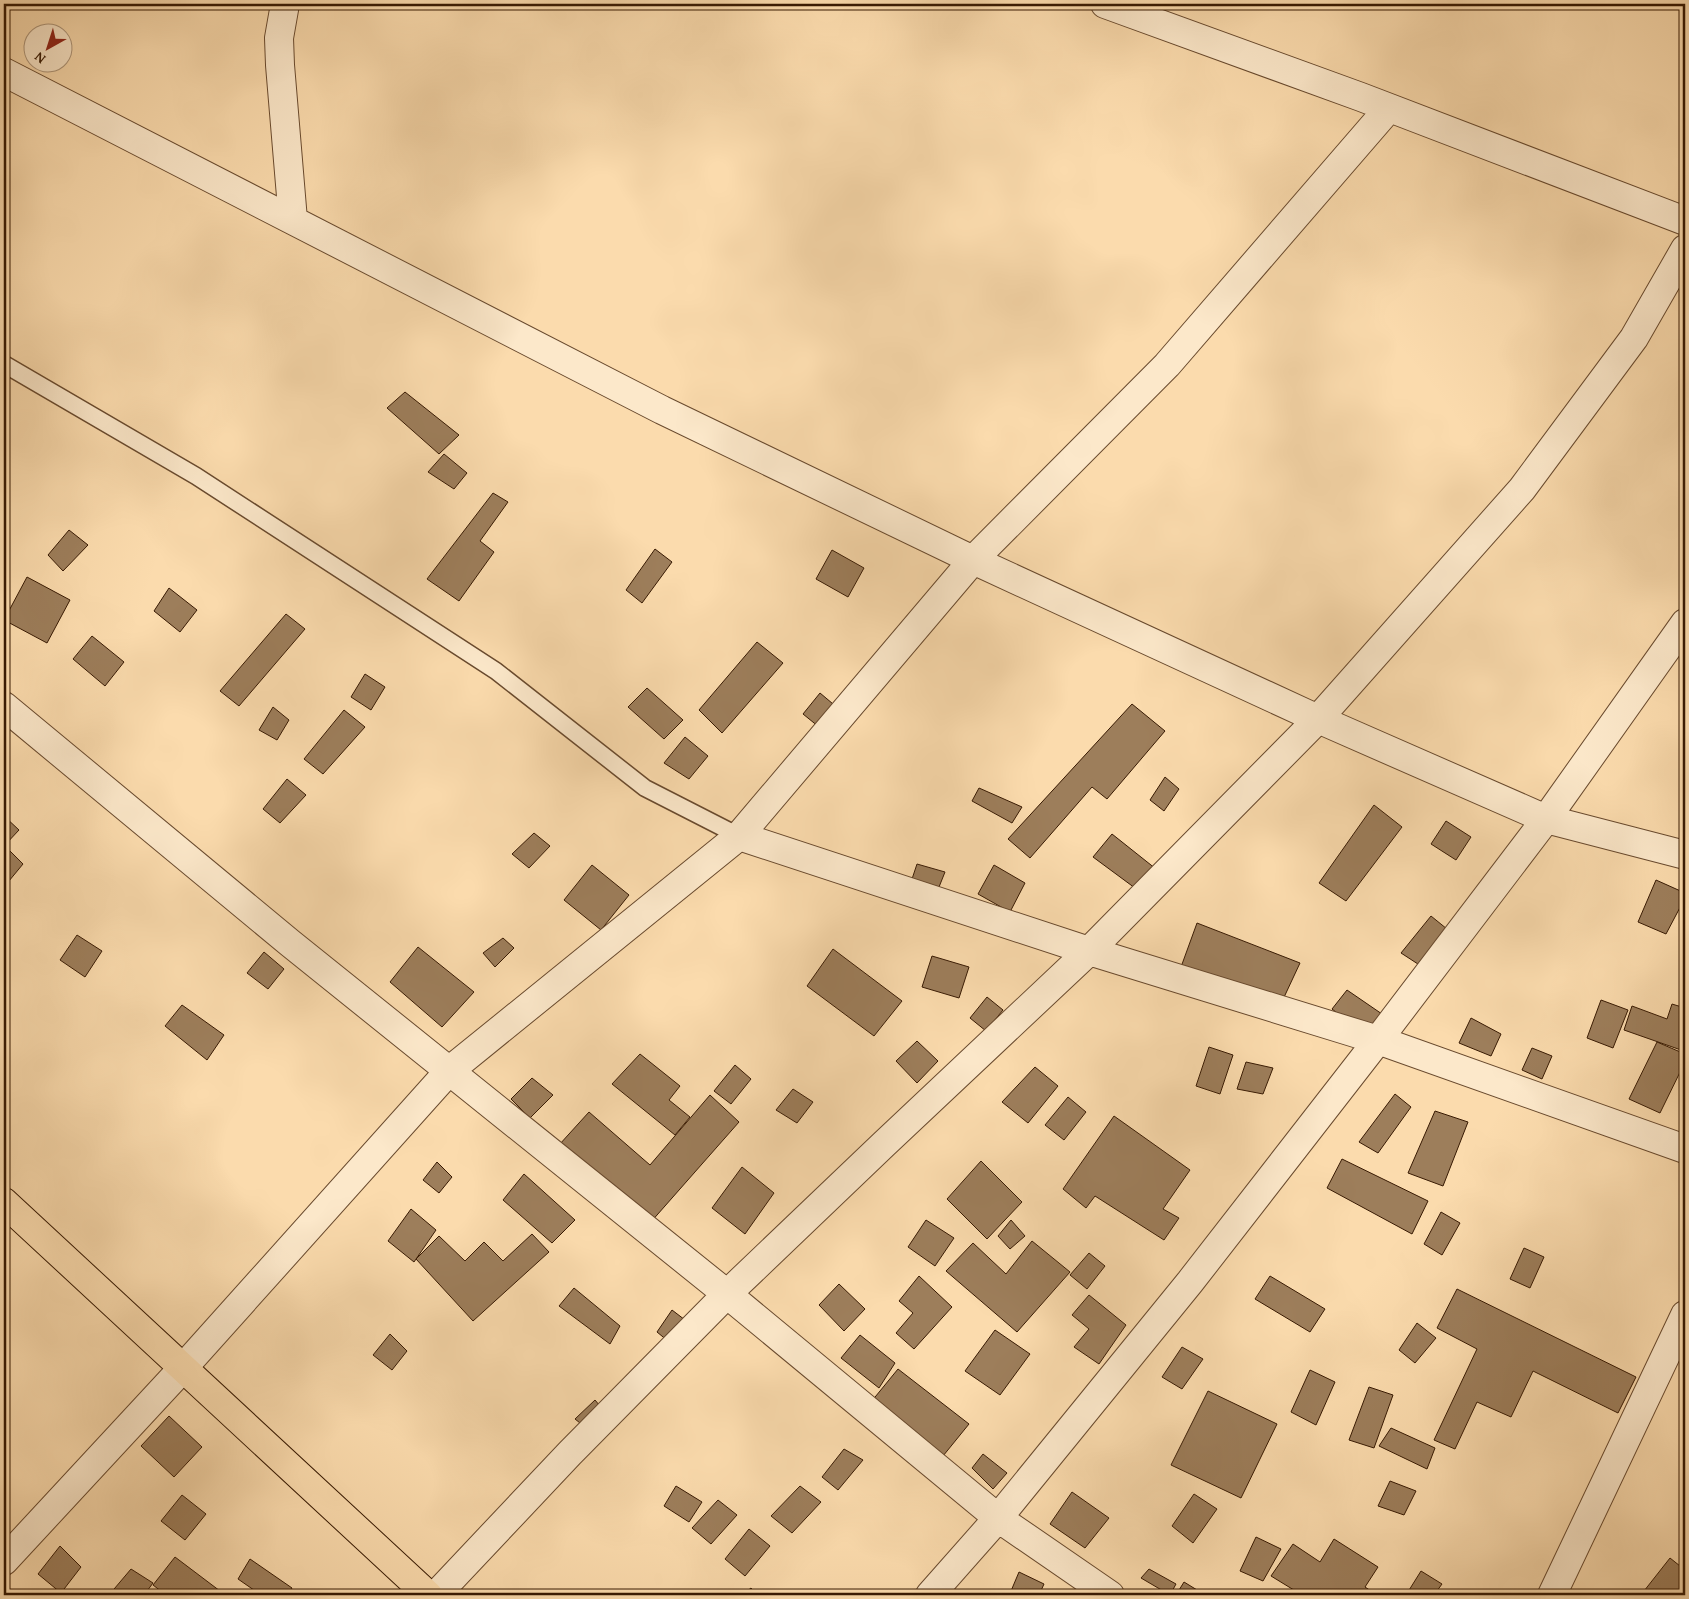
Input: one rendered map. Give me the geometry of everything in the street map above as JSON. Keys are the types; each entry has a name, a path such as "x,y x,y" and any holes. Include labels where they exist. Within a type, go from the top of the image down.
{"highway":[{"path":"4,1202 428,1595"}],"street":[{"path":"285,4 279,38 293,220"},
{"path":"1121,6 1685,221"},
{"path":"4,72 662,410 973,560 1318,719 1546,819 1685,855"},
{"path":"4,1561 182,1369 449,1071 739,836 973,560 1167,365 1389,108"},
{"path":"436,1595 570,1453 727,1294 1089,951 1318,719 1522,489 1634,338 1685,249"},
{"path":"930,1595 998,1518 1190,1282 1378,1040 1546,819 1685,623"},
{"path":"4,706 290,943 727,1294 998,1518 1110,1595"},
{"path":"739,836 1089,951 1378,1040 1685,1149"},
{"path":"1552,1595 1685,1315"}],"lane":[{"path":"4,364 196,476 496,671 646,788 739,836"}],"building":[{"path":"405,392 459,435 439,454 387,408"},
{"path":"444,454 467,473 454,489 428,472"},
{"path":"493,493 508,502 480,541 494,552 459,601 427,579"},
{"path":"69,530 88,545 63,571 48,555"},
{"path":"655,549 672,562 642,603 626,590"},
{"path":"832,550 864,568 848,597 816,579"},
{"path":"27,577 70,600 47,643 4,620"},
{"path":"169,588 197,610 180,632 154,611"},
{"path":"286,614 305,629 239,706 220,691"},
{"path":"92,636 124,662 105,686 73,659"},
{"path":"757,642 783,663 722,733 699,710"},
{"path":"365,674 385,687 371,710 351,697"},
{"path":"647,688 683,720 664,739 628,707"},
{"path":"820,693 839,709 819,727 803,714"},
{"path":"1132,704 1165,731 1107,799 1092,787 1030,858 1008,839"},
{"path":"273,707 289,720 277,740 259,730"},
{"path":"344,710 365,727 323,774 304,759"},
{"path":"685,737 708,756 689,779 664,763"},
{"path":"1165,777 1179,789 1164,811 1150,800"},
{"path":"287,779 306,795 280,823 263,809"},
{"path":"979,788 1022,807 1012,823 972,801"},
{"path":"1374,805 1402,827 1346,901 1319,883"},
{"path":"4,816 19,830 4,846"},
{"path":"1446,821 1471,837 1456,860 1431,844"},
{"path":"534,833 550,846 529,868 512,854"},
{"path":"1112,834 1156,869 1139,891 1093,857"},
{"path":"6,847 23,864 4,887 4,849"},
{"path":"917,864 945,872 937,892 911,882"},
{"path":"592,865 629,895 601,930 564,900"},
{"path":"994,865 1025,883 1010,912 978,894"},
{"path":"1656,880 1685,893 1685,898 1666,934 1638,922"},
{"path":"1431,916 1447,929 1421,966 1401,953"},
{"path":"1197,923 1300,963 1279,1008 1181,967"},
{"path":"77,935 102,951 85,977 60,960"},
{"path":"503,938 514,948 495,967 483,953"},
{"path":"418,947 474,992 442,1027 390,982"},
{"path":"833,949 902,1001 874,1036 807,986"},
{"path":"264,952 284,969 268,989 247,973"},
{"path":"932,956 969,967 959,998 922,987"},
{"path":"1347,990 1382,1014 1365,1035 1332,1009"},
{"path":"987,997 1003,1010 986,1031 970,1018"},
{"path":"1601,1000 1628,1010 1613,1048 1587,1038"},
{"path":"1672,1004 1685,1008 1685,1038 1681,1050 1624,1030 1632,1006 1667,1019"},
{"path":"182,1005 224,1035 207,1060 165,1026"},
{"path":"1471,1018 1501,1034 1491,1056 1459,1043"},
{"path":"917,1041 938,1061 917,1083 896,1061"},
{"path":"1657,1042 1685,1054 1685,1062 1660,1113 1629,1099"},
{"path":"1209,1047 1233,1055 1220,1094 1196,1086"},
{"path":"1532,1048 1552,1056 1542,1079 1522,1070"},
{"path":"640,1054 680,1086 669,1100 690,1117 675,1135 612,1084"},
{"path":"1246,1062 1273,1068 1263,1094 1237,1089"},
{"path":"735,1065 751,1079 731,1104 714,1091"},
{"path":"1035,1067 1058,1086 1028,1123 1002,1102"},
{"path":"532,1078 553,1095 530,1118 511,1099"},
{"path":"793,1089 813,1102 797,1123 776,1110"},
{"path":"1395,1094 1411,1107 1378,1153 1359,1142"},
{"path":"710,1095 739,1122 650,1223 559,1145 589,1112 650,1165"},
{"path":"1068,1097 1086,1112 1064,1140 1045,1125"},
{"path":"1435,1111 1468,1122 1443,1186 1408,1173"},
{"path":"1114,1116 1190,1170 1163,1209 1179,1218 1164,1240 1095,1196 1086,1208 1063,1189"},
{"path":"1342,1159 1428,1201 1412,1234 1327,1188"},
{"path":"981,1161 1022,1202 987,1239 947,1199"},
{"path":"437,1162 452,1177 439,1193 423,1180"},
{"path":"742,1167 774,1193 745,1234 712,1208"},
{"path":"524,1174 575,1220 552,1243 503,1200"},
{"path":"411,1209 436,1230 414,1262 388,1241"},
{"path":"1441,1212 1460,1223 1442,1255 1424,1244"},
{"path":"926,1220 954,1238 935,1266 908,1247"},
{"path":"1011,1220 1025,1236 1010,1249 998,1236"},
{"path":"532,1234 549,1252 473,1321 416,1259 439,1236 465,1261 484,1242 503,1261"},
{"path":"1032,1241 1070,1272 1017,1332 946,1271 973,1243 1006,1274"},
{"path":"1524,1248 1544,1257 1530,1288 1510,1279"},
{"path":"1089,1253 1105,1266 1087,1289 1070,1275"},
{"path":"919,1276 952,1307 914,1349 896,1333 913,1313 899,1301"},
{"path":"1270,1276 1325,1309 1310,1332 1255,1299"},
{"path":"839,1284 865,1309 844,1331 819,1305"},
{"path":"574,1288 620,1326 610,1344 559,1306"},
{"path":"1457,1289 1636,1377 1618,1413 1533,1371 1511,1417 1477,1402 1455,1449 1434,1440 1477,1349 1437,1328"},
{"path":"1089,1295 1126,1325 1099,1364 1074,1347 1089,1329 1072,1315"},
{"path":"672,1310 689,1323 674,1346 657,1332"},
{"path":"1417,1323 1436,1338 1415,1363 1399,1350"},
{"path":"995,1330 1030,1354 1000,1395 965,1371"},
{"path":"390,1334 407,1351 392,1370 373,1355"},
{"path":"860,1335 895,1363 879,1388 841,1358"},
{"path":"1182,1347 1203,1359 1182,1389 1162,1377"},
{"path":"898,1369 969,1424 943,1456 871,1402"},
{"path":"1310,1370 1335,1382 1316,1425 1291,1412"},
{"path":"1369,1387 1393,1395 1374,1448 1349,1440"},
{"path":"1208,1391 1277,1424 1241,1498 1171,1465"},
{"path":"595,1400 605,1412 585,1427 575,1419"},
{"path":"169,1416 202,1447 174,1477 141,1446"},
{"path":"1391,1428 1435,1448 1427,1469 1379,1446"},
{"path":"844,1449 863,1460 838,1490 822,1477"},
{"path":"983,1454 1007,1473 993,1489 972,1468"},
{"path":"1390,1481 1416,1491 1404,1515 1378,1506"},
{"path":"676,1486 702,1502 689,1522 664,1506"},
{"path":"800,1486 821,1502 792,1533 771,1516"},
{"path":"1072,1492 1109,1518 1085,1548 1050,1524"},
{"path":"1194,1494 1217,1509 1193,1543 1172,1526"},
{"path":"182,1495 206,1514 185,1540 161,1521"},
{"path":"718,1500 737,1515 711,1544 692,1528"},
{"path":"749,1529 770,1546 745,1576 725,1559"},
{"path":"1256,1537 1281,1549 1263,1581 1240,1571"},
{"path":"1334,1539 1378,1567 1365,1587 1377,1595 1302,1595 1271,1576 1293,1544 1320,1562"},
{"path":"60,1546 81,1567 61,1593 38,1574"},
{"path":"175,1557 220,1591 217,1595 166,1595 153,1585"},
{"path":"1670,1558 1685,1570 1685,1595 1649,1595 1644,1591"},
{"path":"250,1559 292,1588 288,1595 261,1595 238,1579"},
{"path":"131,1569 153,1583 144,1595 109,1595"},
{"path":"1149,1569 1176,1584 1170,1595 1141,1578"},
{"path":"1421,1571 1442,1584 1434,1595 1406,1595"},
{"path":"1019,1572 1044,1584 1039,1595 1018,1595 1011,1591"},
{"path":"1184,1582 1202,1593 1201,1595 1176,1595"},
{"path":"751,1588 757,1595 742,1595"},
{"path":"1595,1590 1604,1595 1592,1595"}]}
